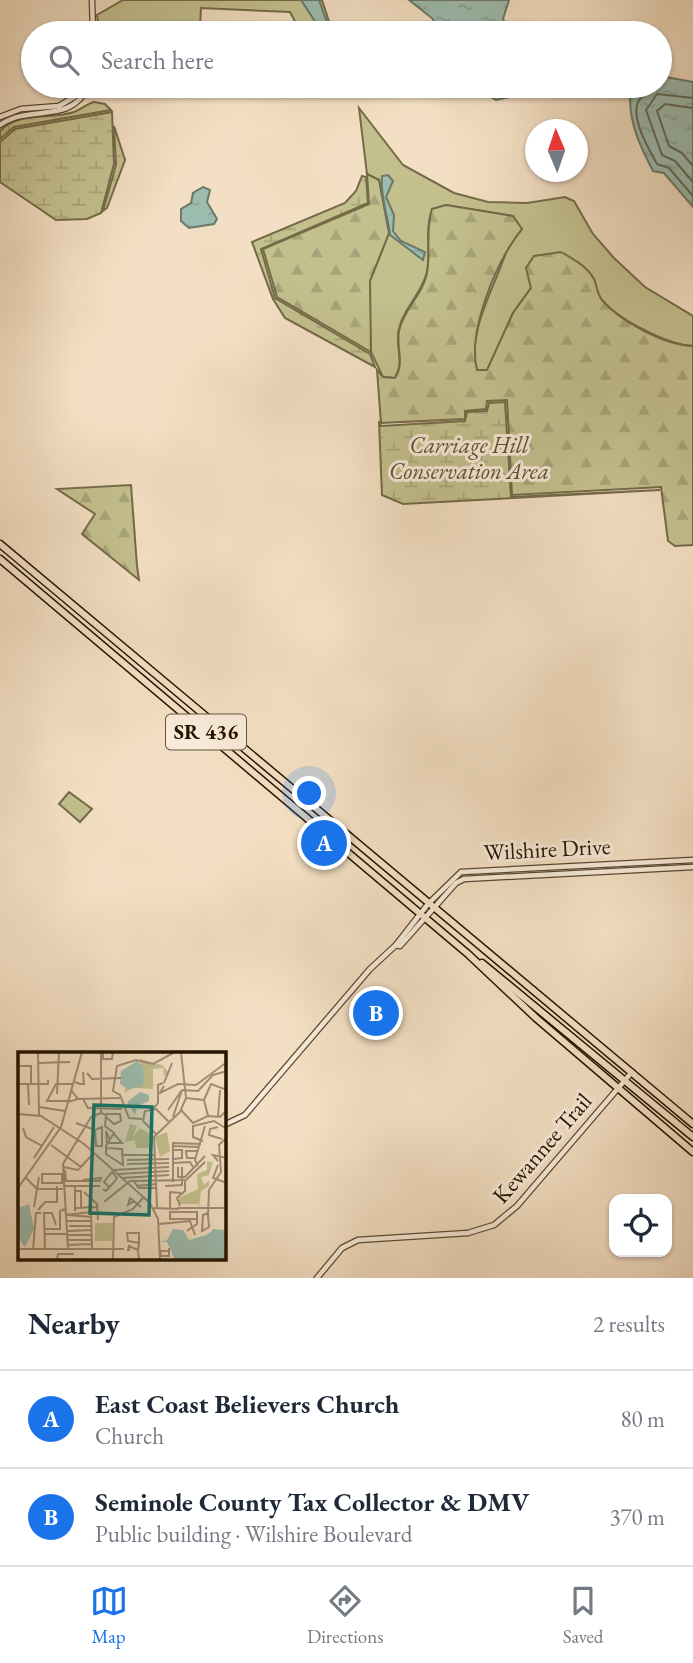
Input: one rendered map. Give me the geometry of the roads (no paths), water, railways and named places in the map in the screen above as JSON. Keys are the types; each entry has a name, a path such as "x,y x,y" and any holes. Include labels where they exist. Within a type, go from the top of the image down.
{"main road":[{"name":"SR 436","path":"0,544 430,907 693,1124"},
{"name":"SR 436","path":"0,559 468,954 534,1017 693,1152"},
{"path":"138,675 158,677"},
{"path":"155,689 172,688"},
{"path":"287,800 305,810 317,811"},
{"path":"312,822 320,820 336,827"},
{"path":"468,954 502,977 693,1137"}],"street":[{"path":"92,0 93,21"},
{"path":"0,117 21,109 60,106 72,98"},
{"path":"0,125 24,114 62,111 82,98"},
{"name":"Wilshire Drive","path":"226,1124 245,1115 260,1100 370,969 396,945 400,946 454,880 468,870 693,860"},
{"path":"626,863 627,870"},
{"name":"Wilshire Drive","path":"454,880 693,867"},
{"name":"Kewannee Trail","path":"317,1278 342,1248 368,1237 468,1233 494,1225 517,1206 632,1072"}],"water":[{"path":"301,0 319,0 326,21 315,21"},
{"path":"409,0 509,0 504,21 433,19"},
{"path":"672,78 693,82 693,207 664,173 653,171 634,127 630,99 672,98"},
{"path":"388,175 393,181 386,197 394,215 393,231 401,241 425,252 423,260 390,235 382,183 382,176"},
{"path":"203,187 210,190 207,202 217,219 214,224 189,228 181,221 181,209 191,203 193,193"}],"place":[{"name":"East Coast Believers Church","path":"324,843"},
{"name":"Seminole County Tax Collector & DMV","path":"376,1013"}],"park label":[{"name":"Carriage Hill Conservation Area","path":"469,458"}]}
